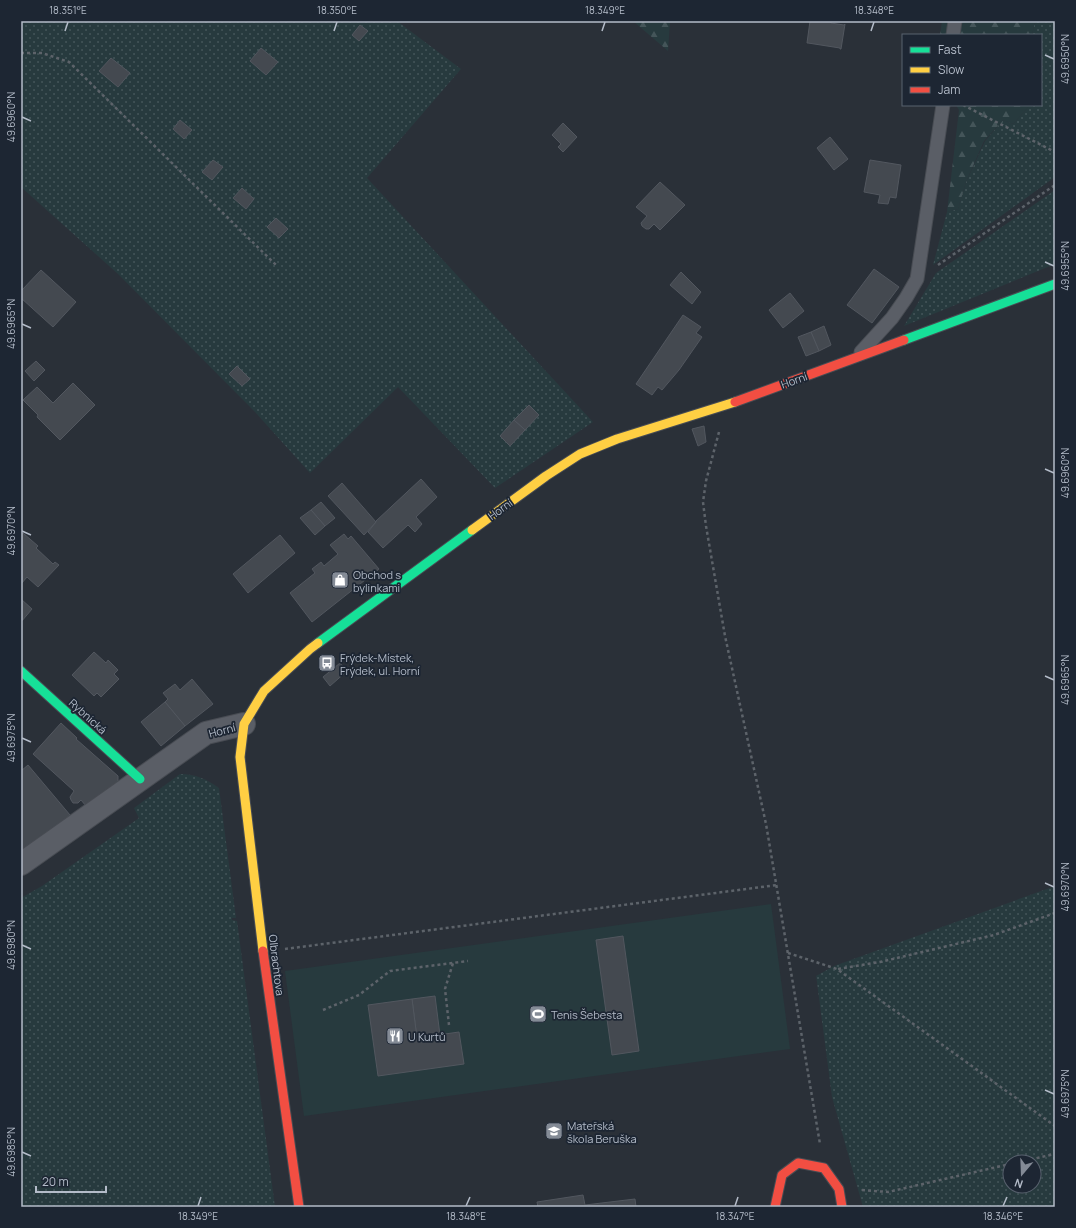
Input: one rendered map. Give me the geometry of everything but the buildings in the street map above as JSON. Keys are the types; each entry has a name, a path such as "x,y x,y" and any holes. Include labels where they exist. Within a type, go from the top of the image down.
{"street":[{"name":"Horní","path":"21,864 206,733 244,724 264,692 310,649 546,476 580,454 617,439 727,405 1055,284"},
{"name":"Rybnická","path":"21,671 140,779"},
{"name":"Olbrachtova","path":"244,724 240,757 266,979 298,1207"},
{"path":"775,1207 782,1175 798,1163 824,1168 839,1188 842,1207"}],"lane":[{"path":"953,34 955,21"},
{"path":"856,358 892,318 917,279 943,106"}],"path":[{"path":"21,54 42,53 68,62 276,265"},
{"path":"964,106 1055,152"},
{"path":"917,279 1055,185"},
{"path":"727,405 706,481 704,508 725,636 766,824 824,1168"},
{"path":"278,950 777,885"},
{"path":"837,969 880,962 994,935 1055,913"},
{"path":"788,953 837,969 1055,1126"},
{"path":"323,1010 359,995 390,971 468,961"},
{"path":"449,1025 444,989 453,963"},
{"path":"1042,1157 1055,1154"},
{"path":"839,1188 888,1192 1002,1166"}],"green space":[{"path":"21,21 397,21 461,69 367,178 593,422 495,488 398,387 310,473 255,412 118,274 21,187"},
{"path":"633,21 671,21 668,51"},
{"path":"942,21 1035,21 1032,34 940,34"},
{"path":"1035,21 1055,21 1055,177 933,265 947,212 958,209 966,182 985,141 1003,120 1013,124 1029,106 1042,106 1042,34 1032,34"},
{"path":"957,106 1029,106 1013,124 1003,120 984,141 966,182 958,209 947,212 959,110"},
{"path":"1055,190 1055,264 904,326 936,273"},
{"path":"180,774 201,778 219,788 236,918 232,918 232,920 237,921 275,1207 21,1207 21,898 42,886 139,818 134,808"},
{"path":"1055,886 1055,1207 863,1207 832,1097 816,976 834,966"},
{"name":"Tenis Šebesta","path":"771,904 790,1049 304,1116 285,971"}],"traffic: fast":[{"path":"904,340 1055,284"},
{"path":"318,643 472,530"},
{"path":"21,671 140,779"}],"traffic: slow":[{"path":"472,530 546,476 580,454 617,439 735,402"},
{"path":"263,951 240,757 244,724 264,691 318,643"}],"traffic: jam":[{"path":"735,402 904,340"},
{"path":"263,951 299,1207"},
{"path":"775,1207 782,1175 798,1163 824,1168 839,1189 842,1207"}],"place":[{"name":"Obchod s bylinkami","path":"340,580"},
{"name":"Frýdek-Místek, Frýdek, ul. Horní","path":"327,663"},
{"name":"Tenis Šebesta","path":"538,1014"},
{"name":"U Kurtů","path":"395,1036"},
{"name":"Mateřská škola Beruška","path":"554,1131"}]}
